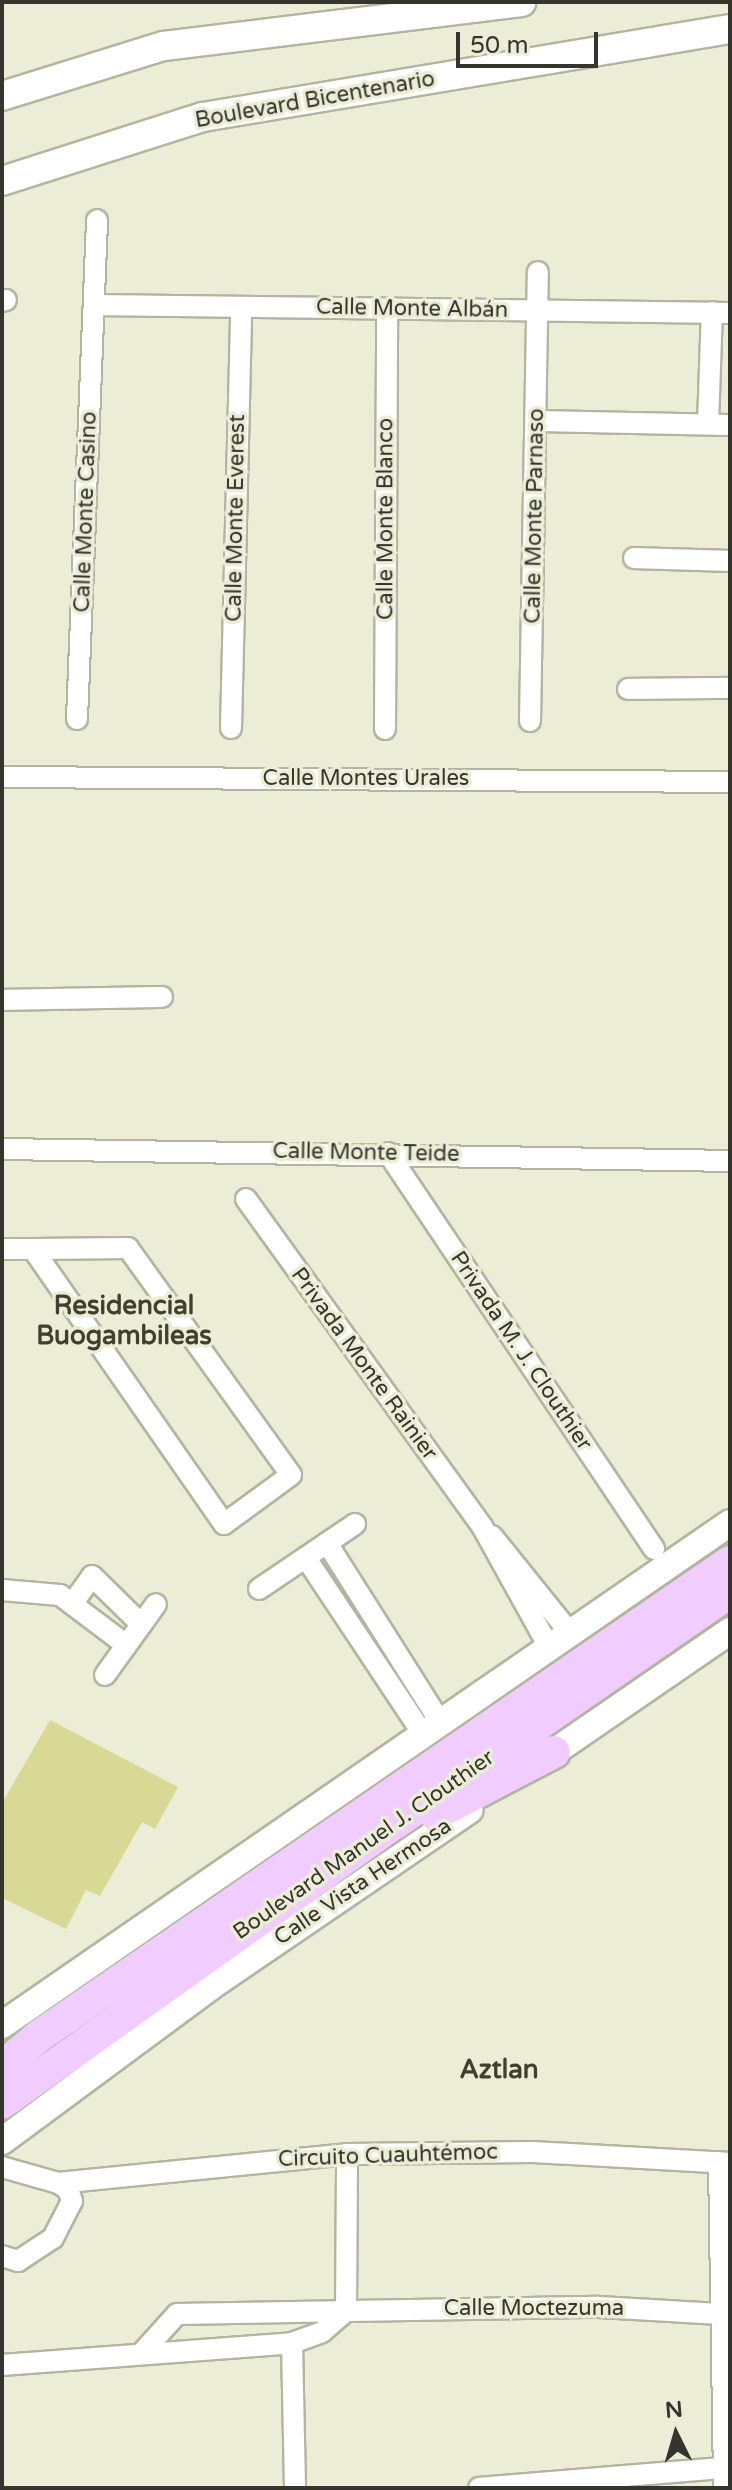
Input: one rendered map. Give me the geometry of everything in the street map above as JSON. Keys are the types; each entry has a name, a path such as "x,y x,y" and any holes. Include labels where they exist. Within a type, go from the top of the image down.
{"main road":[{"path":"2,96 164,46 521,2"},
{"name":"Boulevard Bicentenario","path":"2,181 203,117 730,29"},
{"name":"Boulevard Manuel J. Clouthier","path":"2,2067 39,2036 730,1562"},
{"name":"Boulevard Manuel J. Clouthier","path":"2,2103 366,1843 730,1592"},
{"path":"366,1843 451,1808 554,1752"}],"street":[{"name":"Calle Monte Casino","path":"77,719 97,220"},
{"name":"Calle Monte Parnaso","path":"530,721 538,272"},
{"name":"Calle Monte Albán","path":"94,305 721,312"},
{"name":"Calle Monte Everest","path":"231,728 241,307"},
{"name":"Calle Monte Blanco","path":"385,729 387,309"},
{"path":"708,424 721,312"},
{"path":"537,421 730,425"},
{"path":"634,558 730,561"},
{"path":"628,689 730,688"},
{"name":"Calle Montes Urales","path":"2,777 730,782"},
{"path":"2,1000 162,997"},
{"name":"Calle Monte Teide","path":"2,1149 730,1161"},
{"name":"Privada M. J. Clouthier","path":"388,1153 654,1549"},
{"name":"Privada Monte Rainier","path":"246,1199 483,1528 513,1557 560,1640"},
{"path":"2,1249 128,1248 291,1475 224,1524 33,1249"},
{"path":"2,2025 730,1523"},
{"path":"259,1589 355,1524"},
{"path":"327,1543 432,1728"},
{"path":"306,1558 432,1728"},
{"path":"72,1604 92,1576 141,1624"},
{"path":"2,1590 60,1595 126,1645"},
{"path":"105,1675 156,1604"},
{"name":"Calle Vista Hermosa","path":"2,2141 210,1987 730,1631"},
{"name":"Circuito Cuauhtémoc","path":"2,2167 58,2183 347,2154 533,2152 724,2163 721,2314 724,2478"},
{"path":"2,2365 292,2343 322,2332 346,2311 347,2154"},
{"path":"2,2256 18,2261 53,2238 72,2201 68,2189 58,2183"},
{"name":"Calle Moctezuma","path":"141,2354 177,2314 599,2307 721,2314"},
{"path":"292,2343 295,2488"},
{"path":"479,2488 724,2478"}],"building":[{"path":"50,1720 178,1787 155,1829 142,1822 100,1896 86,1890 66,1929 2,1898 2,1803"}],"district":[{"name":"Residencial Buogambileas","path":"124,1321"},
{"name":"Aztlan","path":"499,2070"}]}
